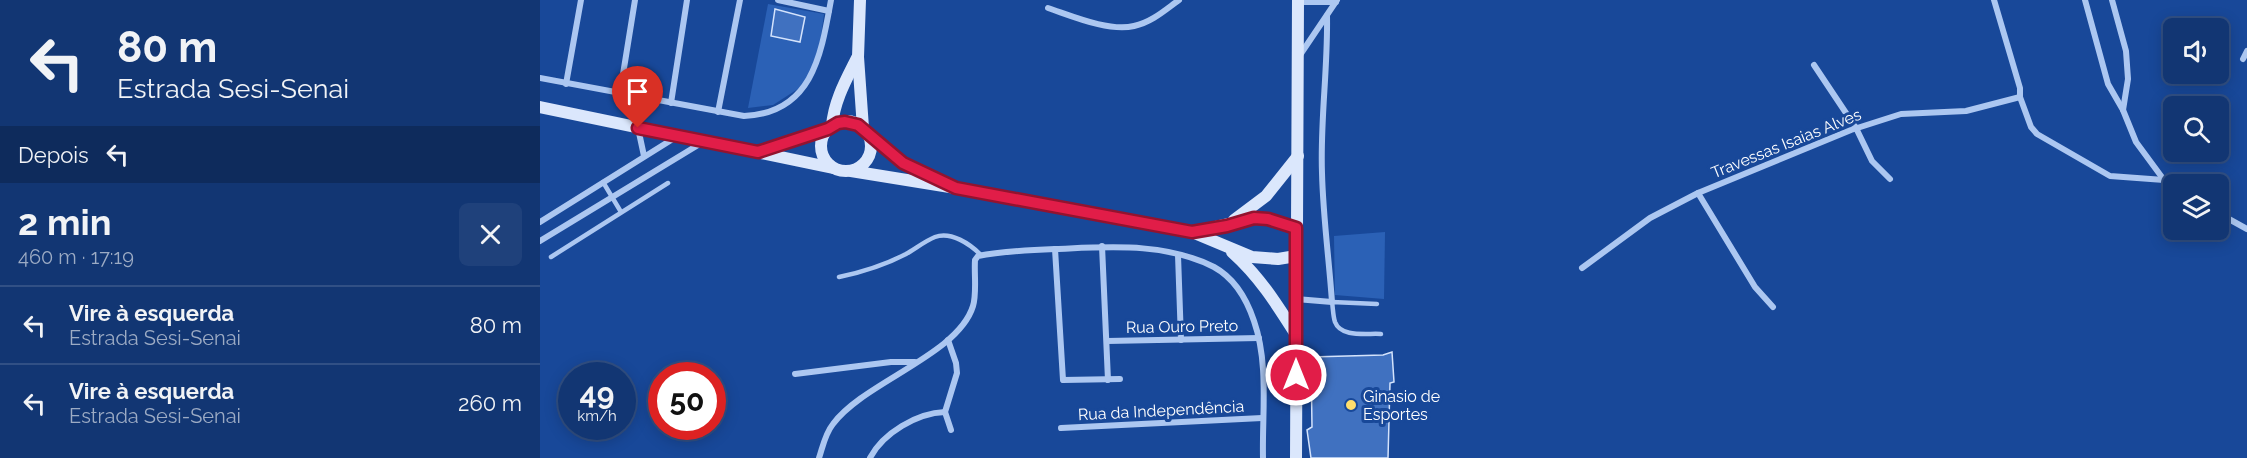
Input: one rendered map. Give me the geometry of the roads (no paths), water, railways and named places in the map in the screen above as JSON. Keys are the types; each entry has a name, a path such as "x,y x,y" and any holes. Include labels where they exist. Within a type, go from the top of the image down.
{"street":[{"path":"566,84 582,0"},
{"path":"620,93 635,0"},
{"path":"671,103 687,0"},
{"path":"718,112 740,0"},
{"path":"778,0 829,11"},
{"path":"540,78 718,112 744,116 760,115 774,111 788,103 810,79 818,60 831,0"},
{"path":"851,171 859,168 869,157 871,142 866,132 858,57 860,0"},
{"path":"1048,8 1111,27 1133,26 1154,18 1179,0"},
{"path":"1994,0 2020,88 2020,97 2031,127 2037,135 2110,176 2163,180"},
{"path":"2085,0 2108,84 2123,110 2136,142 2163,179"},
{"path":"2112,0 2126,51 2128,79 2123,110"},
{"path":"1296,458 1298,1 1336,1"},
{"path":"1298,58 1336,1"},
{"path":"1296,298 1332,302 1322,173 1328,55 1327,16"},
{"path":"2243,59 2247,51"},
{"path":"832,168 821,149 824,135 830,127 843,86 858,57"},
{"path":"1814,65 1856,128 1872,162 1890,179"},
{"name":"Travessas Isaias Alves","path":"1582,268 1650,218 1698,193 1856,128 1901,114 1966,111 2020,97"},
{"path":"540,107 832,168 956,188 1192,232 1252,257 1278,259 1296,256"},
{"path":"758,152 838,123 852,122 903,163 956,188"},
{"path":"638,128 644,156"},
{"path":"540,222 677,136"},
{"path":"540,241 703,142"},
{"path":"1227,226 1266,196 1298,156"},
{"path":"1698,193 1755,287 1773,307"},
{"path":"1192,232 1227,226 1254,218 1268,219 1296,228"},
{"path":"2229,219 2247,229"},
{"path":"1225,245 1251,269 1268,290 1296,334"},
{"path":"1102,246 1108,380"},
{"path":"819,458 828,431 848,408 948,340 972,310 975,260 981,255 1102,246 1147,249 1178,255 1214,267 1235,285 1251,312 1259,338 1263,364 1263,458"},
{"path":"1055,249 1063,380 1120,379"},
{"path":"1178,255 1180,340"},
{"name":"Rua Ouro Preto","path":"1107,341 1259,338"},
{"path":"948,340 957,373 945,411 951,430"},
{"path":"795,374 891,362 916,362"},
{"path":"870,458 878,444 914,420 934,412 945,411"},
{"name":"Rua da Independência","path":"1061,428 1262,418"}],"lane":[{"path":"603,182 621,212"},
{"path":"551,257 668,183"},
{"path":"839,277 870,270 904,255 936,236 952,237 971,245 981,255"},
{"path":"1377,304 1332,302 1335,322 1339,329 1345,332 1381,334"}],"place":[{"name":"Ginasio de Esportes","path":"1351,405"}]}
